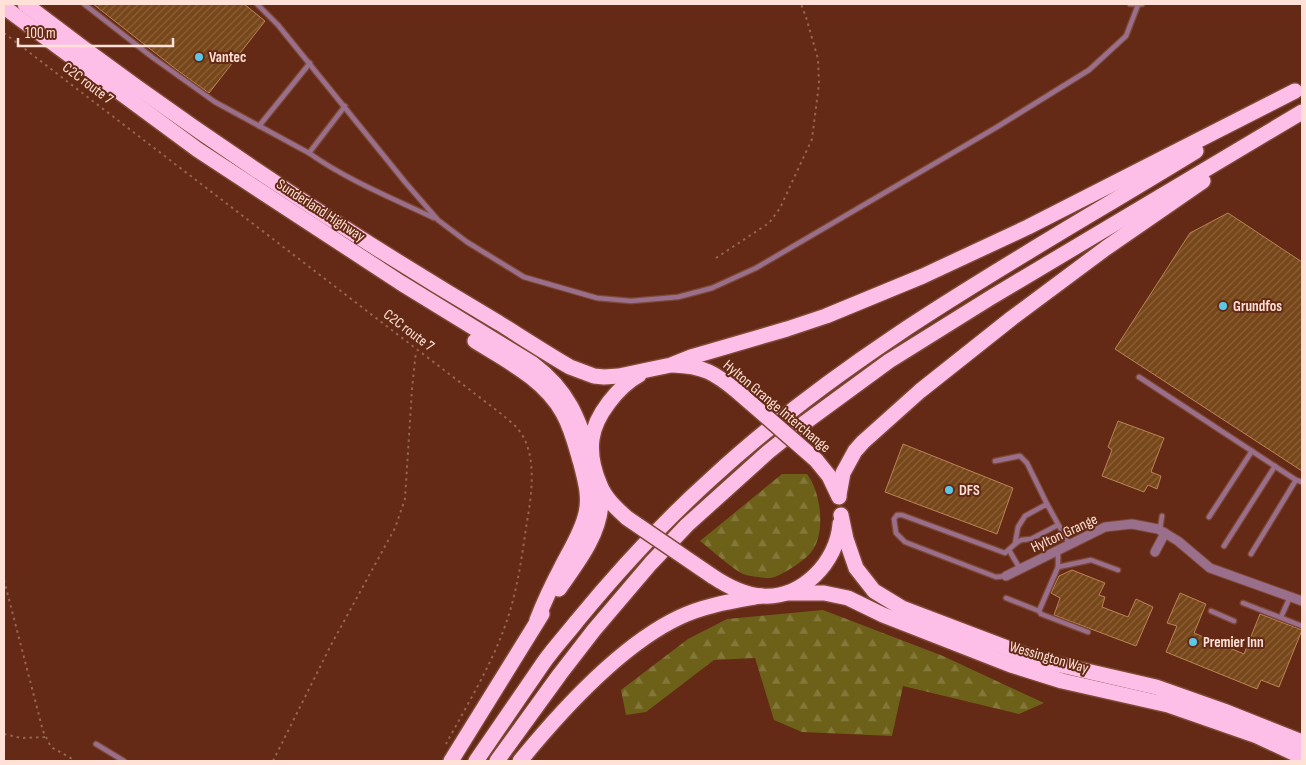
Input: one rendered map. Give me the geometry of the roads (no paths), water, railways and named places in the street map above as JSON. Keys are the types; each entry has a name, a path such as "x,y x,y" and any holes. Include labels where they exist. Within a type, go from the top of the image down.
{"highway":[{"name":"Sunderland Highway","path":"25,4 268,178 372,246 554,358 594,376 619,376 671,365"},
{"name":"Sunderland Highway","path":"4,7 198,150 370,264 548,375 573,408 592,460"},
{"path":"671,365 691,356 778,332 826,316 923,276 1028,227 1299,89"},
{"path":"476,761 545,661 600,593 711,478 756,438 881,344 982,279 1299,89"},
{"path":"839,495 846,465 855,451 920,391 1012,318 1106,248 1302,111"},
{"path":"497,761 571,659 651,563 693,519 789,435 889,361 1302,111"},
{"path":"370,264 405,296 535,380 546,390 563,412 585,480 588,497 587,511 582,526 549,590 537,620"},
{"name":"Hylton Grange Interchange","path":"647,370 625,384 614,395 605,408 592,438 592,460 599,484 610,502 627,518 712,576 742,592 761,596 787,593 808,581 824,566 832,553 840,534 839,495 829,476 816,460 719,376 689,366 671,365"},
{"path":"451,761 537,620 588,547 602,502 599,484"},
{"name":"Wessington Way","path":"841,515 848,546 856,568 874,591 895,604 1039,660 1156,687 1224,711 1302,742"},
{"name":"Wessington Way","path":"787,593 824,592 848,598 883,615 1011,665 1062,681 1168,705 1257,736 1302,757"},
{"path":"520,761 573,701 621,656 642,641 680,617 707,607 761,596"}],"street":[{"name":"Hylton Grange","path":"1006,576 1105,527 1132,524 1163,532 1178,541 1210,568 1302,601"},
{"path":"1155,552 1163,532"}],"lane":[{"path":"84,4 193,87 222,106 309,153 353,180 438,220"},
{"path":"257,4 278,25 310,63 405,182 438,220 466,242 524,277 597,298 631,301 668,297 712,288 756,268 997,126 1089,70 1126,36 1140,4 1130,4"},
{"path":"259,126 310,63"},
{"path":"309,153 345,106"},
{"path":"1139,377 1296,480 1302,482"},
{"path":"1209,517 1252,451"},
{"path":"995,460 1020,456 1027,463 1069,544"},
{"path":"1224,546 1276,466"},
{"path":"1251,554 1296,480"},
{"path":"1015,544 1018,528 1025,516 1047,504"},
{"path":"1006,576 996,577 905,542 896,533 894,519 897,515 902,515 1005,553 1022,540 1031,539 1058,525"},
{"path":"1162,516 1163,532"},
{"path":"1009,550 1020,569"},
{"path":"1039,611 1058,567 1058,550"},
{"path":"1058,567 1091,560 1118,570"},
{"path":"1280,617 1291,596"},
{"path":"1006,598 1039,611 1040,614 1088,632"},
{"path":"1243,603 1302,626"},
{"path":"1211,611 1234,621"},
{"path":"96,744 124,761"}],"place":[{"name":"Vantec","path":"199,57"},
{"name":"Grundfos","path":"1223,306"},
{"name":"DFS","path":"949,490"},
{"name":"Premier Inn","path":"1193,642"}]}
